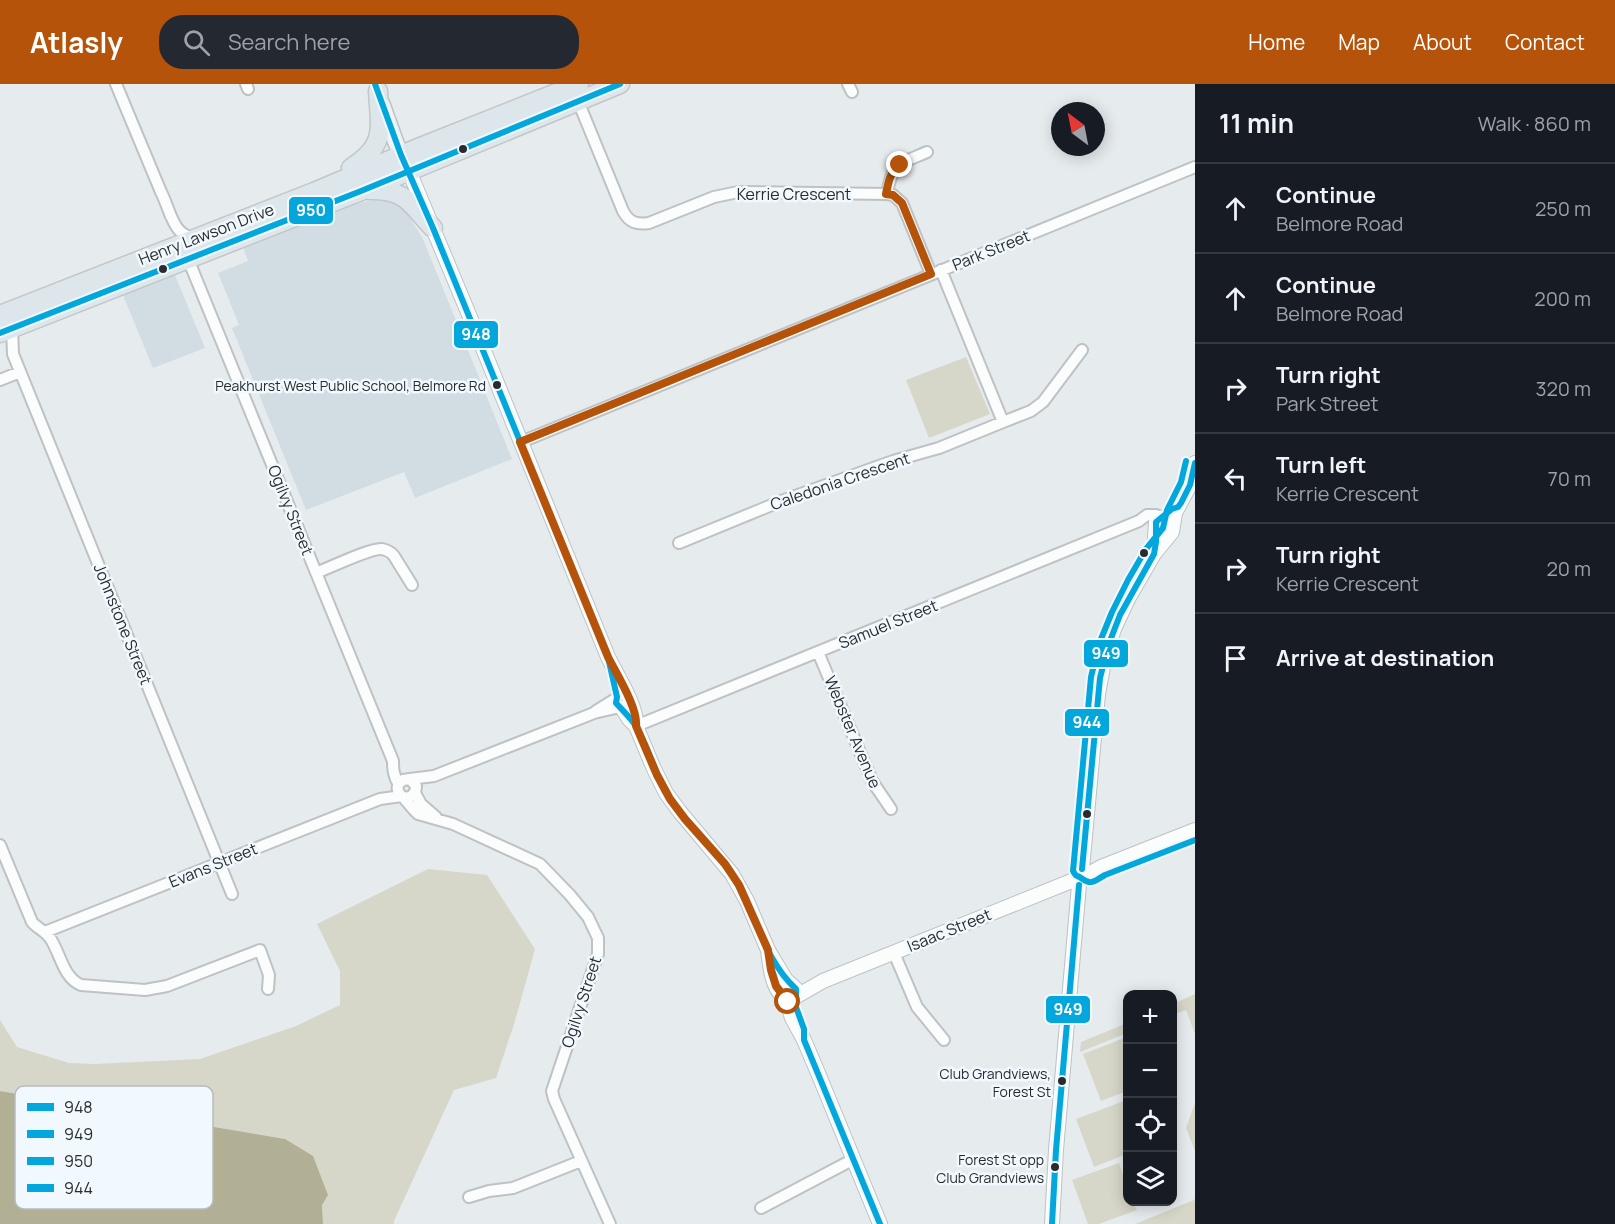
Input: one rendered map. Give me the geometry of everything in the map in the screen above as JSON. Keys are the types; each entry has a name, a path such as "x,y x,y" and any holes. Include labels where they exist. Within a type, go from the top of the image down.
{"main road":[{"name":"Henry Lawson Drive","path":"4,322 192,239 314,192 405,163 578,93 620,84"},
{"path":"376,87 405,163"},
{"path":"314,192 366,158 375,147 379,133 376,87"},
{"name":"Henry Lawson Drive","path":"4,322 188,259 361,191 405,163"},
{"path":"361,191 397,192 412,204 433,228"}],"street":[{"path":"116,84 177,229 192,239"},
{"name":"Kerrie Crescent","path":"578,93 623,211 632,227 649,223 714,197 738,192 886,194"},
{"path":"927,152 892,171 886,194 893,195 902,203 936,272 1002,422"},
{"path":"405,163 608,657 629,719 636,726 670,799 725,864 739,885 790,994 804,1029 804,1040 880,1224"},
{"name":"Park Street","path":"520,442 1195,166"},
{"name":"Ogilvy Street","path":"188,259 393,761 395,776 404,782"},
{"name":"Johnstone Street","path":"4,322 20,372 232,894"},
{"name":"Johnstone Street","path":"4,322 13,354"},
{"name":"Caledonia Crescent","path":"679,543 784,500 875,467 939,448 1031,411 1043,402 1082,350"},
{"path":"0,380 20,372"},
{"path":"1052,1224 1056,1150 1081,877 1098,694 1104,662 1114,629 1154,554 1163,524 1192,486 1195,463"},
{"name":"Samuel Street","path":"636,726 1139,521 1163,524"},
{"path":"316,573 381,549 391,552 412,585"},
{"name":"Webster Avenue","path":"818,652 872,781 891,809"},
{"name":"Evans Street","path":"45,932 380,799 404,782 434,776 622,701"},
{"name":"Evans Street","path":"416,791 434,776"},
{"path":"404,782 415,783 416,791 409,797 403,796 398,790 404,782"},
{"name":"Ogilvy Street","path":"416,791 421,804 436,818"},
{"name":"Ogilvy Street","path":"403,796 418,813 459,826 540,864 570,895 596,931 599,945 595,964 552,1091 610,1224"},
{"name":"Evans Street","path":"380,799 403,796"},
{"name":"Isaac Street","path":"790,994 1195,830"},
{"path":"0,844 32,922 45,932 72,980 81,985 152,990 260,950 269,975 268,989"},
{"path":"894,953 917,1007 944,1040"},
{"path":"761,1208 854,1159"},
{"path":"469,1197 489,1191 513,1188 581,1161"}],"shaded area":[{"path":"389,199 405,210 423,239 512,459 415,498 404,472 306,510 232,328 239,325 218,273 248,261 243,247 354,204"},
{"path":"175,275 205,348 153,368 123,295"},
{"path":"966,357 990,414 929,438 906,380"},
{"path":"428,869 487,875 535,949 496,1078 454,1090 394,1224 323,1224 322,1205 285,1139 213,1127 213,1086 15,1086 15,1094 0,1091 0,1020 17,1047 69,1063 95,1064 200,1059 296,1026 340,1005 340,971 317,924"},
{"path":"1195,994 1195,1034 1186,1010 1177,1013 1177,1002"},
{"path":"1123,1025 1123,1035 1080,1052 1081,1042"},
{"path":"1123,1039 1123,1093 1101,1101 1083,1054"},
{"path":"0,1091 15,1094 15,1209 213,1209 213,1127 285,1139 313,1156 328,1195 322,1205 323,1224 0,1224"},
{"path":"1123,1101 1123,1156 1094,1167 1076,1119"},
{"path":"1195,1103 1195,1151 1186,1128"},
{"path":"1119,1163 1123,1174 1123,1206 1135,1206 1137,1210 1099,1224 1088,1224 1072,1180"},
{"path":"1195,1198 1195,1224 1135,1224 1194,1200"}],"transit line":[{"name":"948","path":"375,84 401,155 608,657 617,697 616,703 637,728 669,797 732,874 769,953 796,989 796,996 793,999 804,1029 804,1040 880,1224"},
{"name":"950","path":"0,333 361,191 620,84"},
{"name":"944","path":"1186,461 1181,482 1167,510 1163,528 1146,549 1128,580 1099,644 1091,677 1073,871 1088,882 1093,882 1105,875 1195,840"},
{"name":"949","path":"1082,869 1100,678 1108,646 1120,615 1154,554 1156,522 1181,503 1190,485 1195,463"},
{"name":"949","path":"1052,1224 1056,1150 1079,885"}],"place":[{"name":"Peakhurst West Public School, Belmore Rd","path":"497,385"},
{"name":"Club Grandviews, Forest St","path":"1062,1081"},
{"name":"Forest St opp Club Grandviews","path":"1055,1167"}],"route":[{"path":"788,1002 776,986 768,950 739,885 725,864 674,805 657,775 636,726 637,719 630,697 608,657 520,442 931,274 902,203 899,198 886,194 889,177 892,171 900,165"}]}
